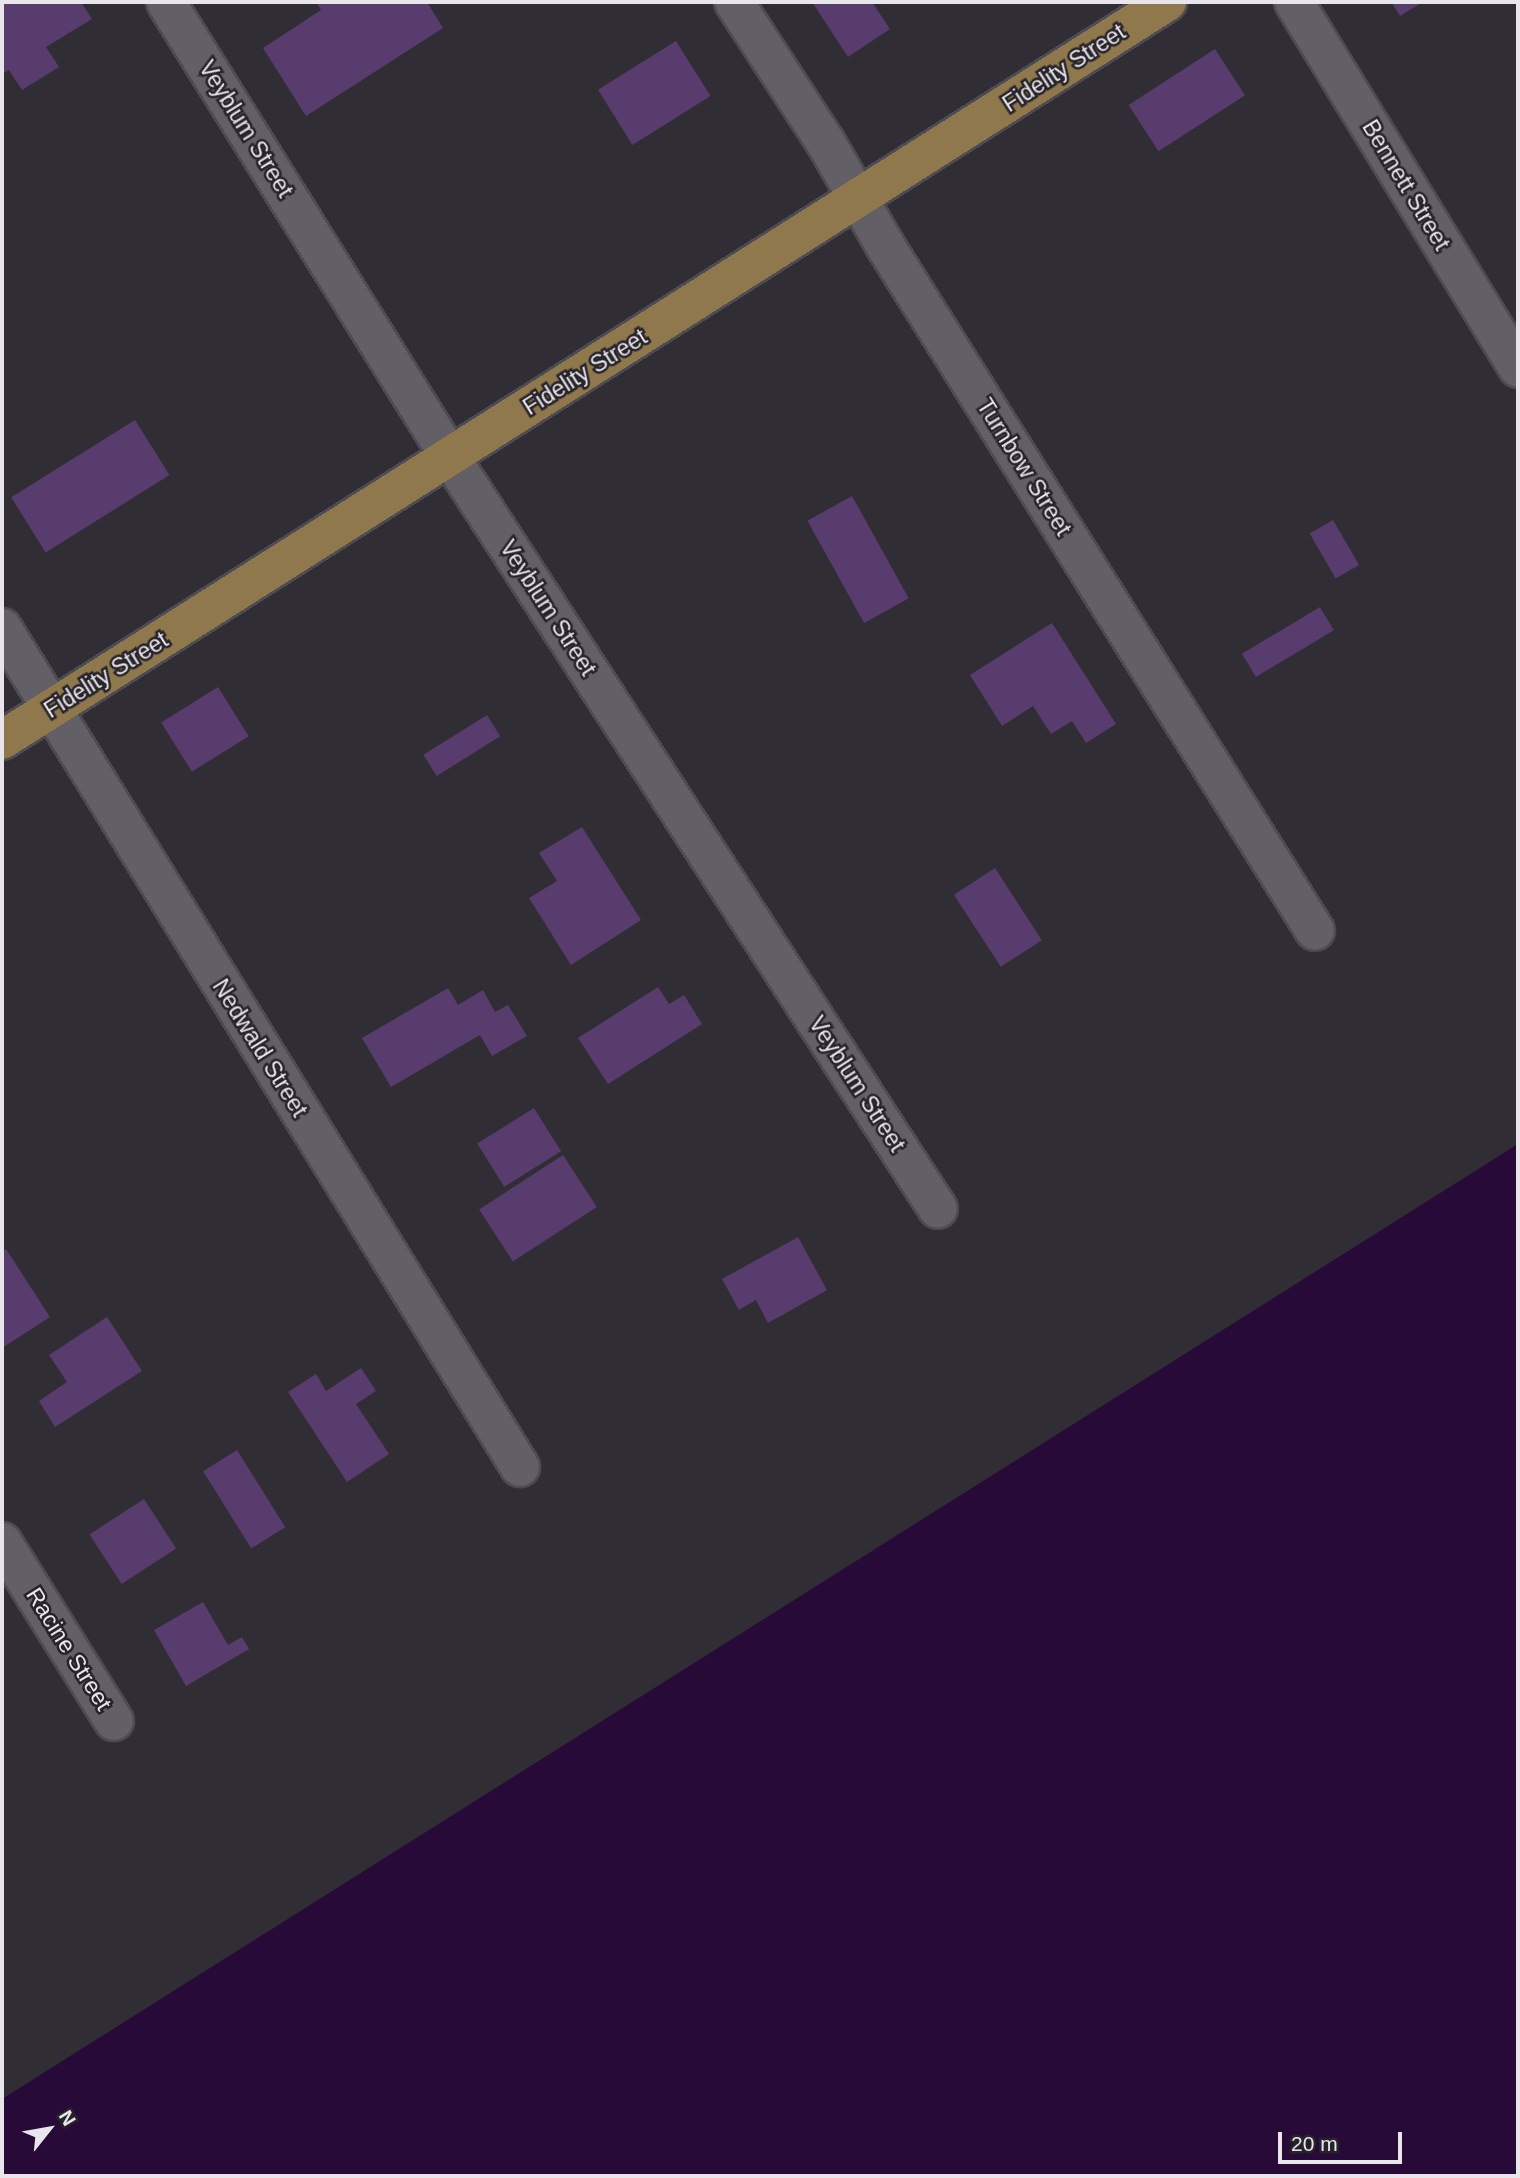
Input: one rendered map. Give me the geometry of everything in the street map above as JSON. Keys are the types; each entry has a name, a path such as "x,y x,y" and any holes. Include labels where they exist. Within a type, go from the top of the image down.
{"main road":[{"name":"Fidelity Street","path":"2,740 1167,2"}],"street":[{"name":"Veyblum Street","path":"166,2 450,457 938,1209"},
{"name":"Turnbow Street","path":"734,2 1315,931"},
{"name":"Bennett Street","path":"1294,2 1518,368"},
{"name":"Nedwald Street","path":"2,628 520,1467"},
{"name":"Racine Street","path":"2,1542 114,1721"}],"shaded area":[{"path":"1518,1144 1518,2176 2,2176 2,2099"}],"building":[{"path":"2,2 81,2 92,19 46,47 59,67 22,90 9,70 2,74"},
{"path":"316,2 427,2 443,28 306,116 263,48 321,10"},
{"path":"812,2 872,2 890,29 848,57"},
{"path":"1391,2 1423,2 1400,16"},
{"path":"676,41 710,96 632,145 598,90"},
{"path":"1215,49 1245,95 1159,151 1129,105"},
{"path":"135,420 169,475 46,552 11,497"},
{"path":"852,496 909,598 864,623 807,521"},
{"path":"1333,520 1359,565 1336,579 1310,534"},
{"path":"1320,607 1334,630 1256,677 1242,654"},
{"path":"1052,623 1116,724 1086,743 1072,721 1051,734 1033,706 1002,726 970,675"},
{"path":"218,687 249,736 192,772 161,723"},
{"path":"487,715 500,736 437,776 423,755"},
{"path":"582,827 641,920 571,965 529,898 557,881 539,853"},
{"path":"995,868 1042,940 1001,967 954,895"},
{"path":"658,987 669,1004 684,995 702,1024 608,1084 578,1038"},
{"path":"448,988 458,1005 483,990 495,1012 508,1005 527,1036 492,1056 480,1035 391,1087 362,1038"},
{"path":"534,1108 561,1151 504,1187 477,1144"},
{"path":"563,1155 597,1207 513,1261 479,1209"},
{"path":"798,1237 827,1290 768,1323 756,1300 739,1310 722,1279"},
{"path":"6,1249 50,1317 2,1348 2,1252"},
{"path":"107,1317 142,1371 55,1427 39,1401 67,1382 49,1355"},
{"path":"361,1368 376,1391 356,1404 389,1454 347,1482 288,1392 316,1374 326,1391"},
{"path":"237,1450 285,1527 251,1548 203,1471"},
{"path":"144,1499 176,1548 122,1584 89,1534"},
{"path":"203,1602 228,1645 242,1637 249,1649 186,1686 154,1630"}]}
